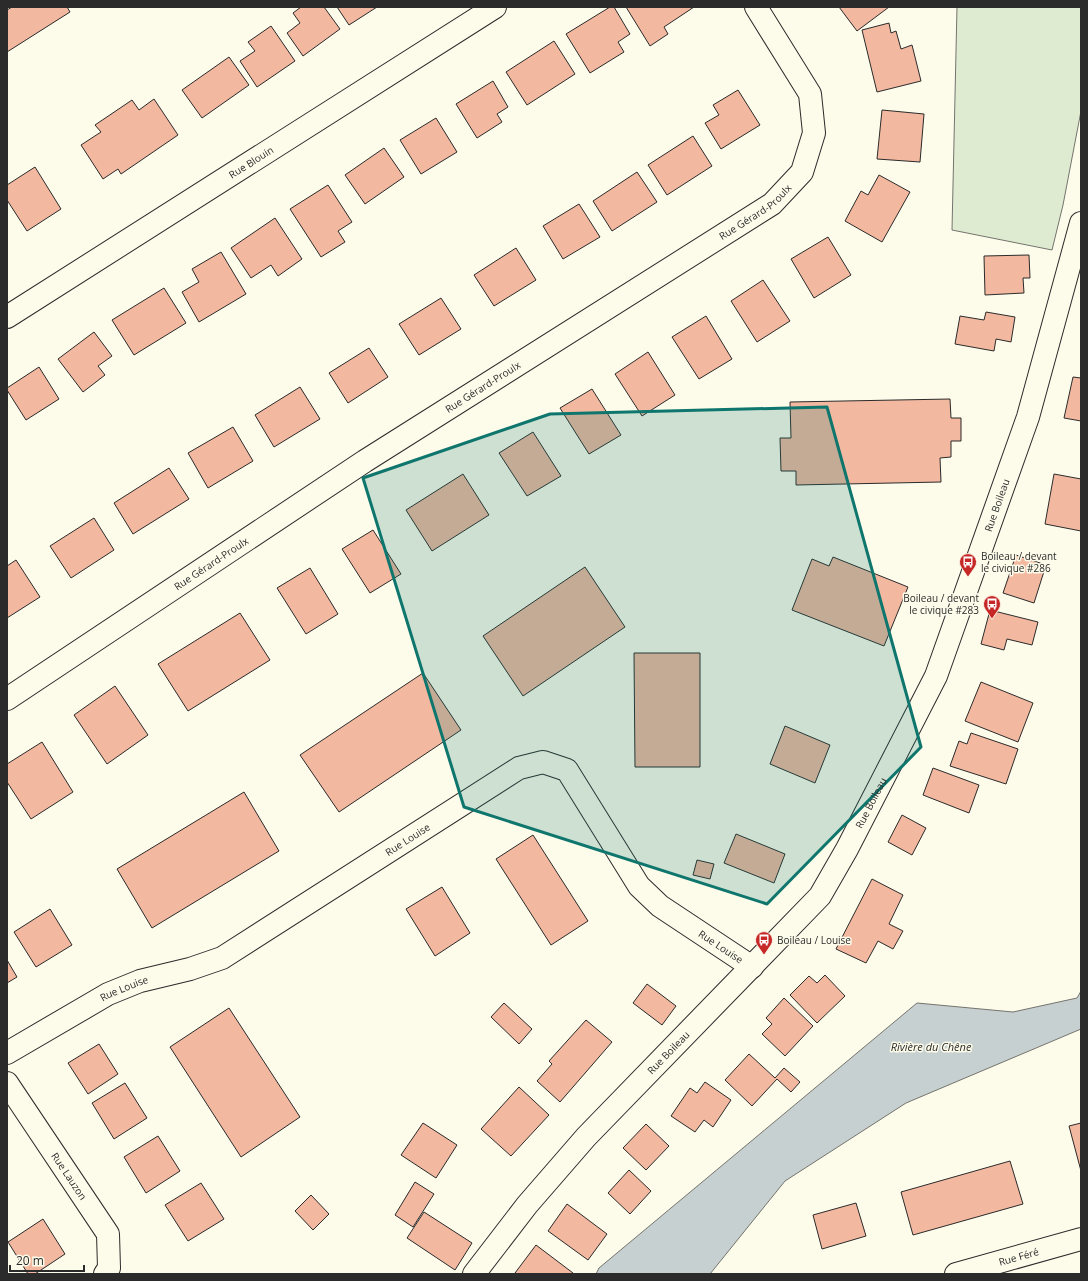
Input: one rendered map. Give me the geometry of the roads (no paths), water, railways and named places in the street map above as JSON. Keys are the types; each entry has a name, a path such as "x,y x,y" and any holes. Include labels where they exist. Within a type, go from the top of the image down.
{"street":[{"name":"Rue Blouin","path":"7,317 495,7"},
{"name":"Rue Gérard-Proulx","path":"7,699 365,461 772,204 802,172 814,133 810,94 756,7"},
{"name":"Rue Boileau","path":"474,1274 527,1205 586,1137 820,896 847,849 936,676 1028,417 1081,222"},
{"name":"Rue Louise","path":"7,1053 108,994 140,981 190,969 222,958 519,768 542,762 567,770 639,886 660,906 752,967"},
{"name":"Rue Lauzon","path":"7,1083 108,1234 109,1268 105,1274"},
{"name":"Rue Féré","path":"956,1274 1081,1239"}],"water":[{"name":"Rivière du Chêne","path":"1081,991 1081,1029 906,1103 785,1181 710,1274 596,1274 599,1268 917,1003 1013,1012 1077,998"}],"place":[{"name":"Boileau / devant le civique #286","path":"968,577"},
{"name":"Boileau / devant le civique #283","path":"992,619"},
{"name":"Boileau / Louise","path":"764,955"}]}
